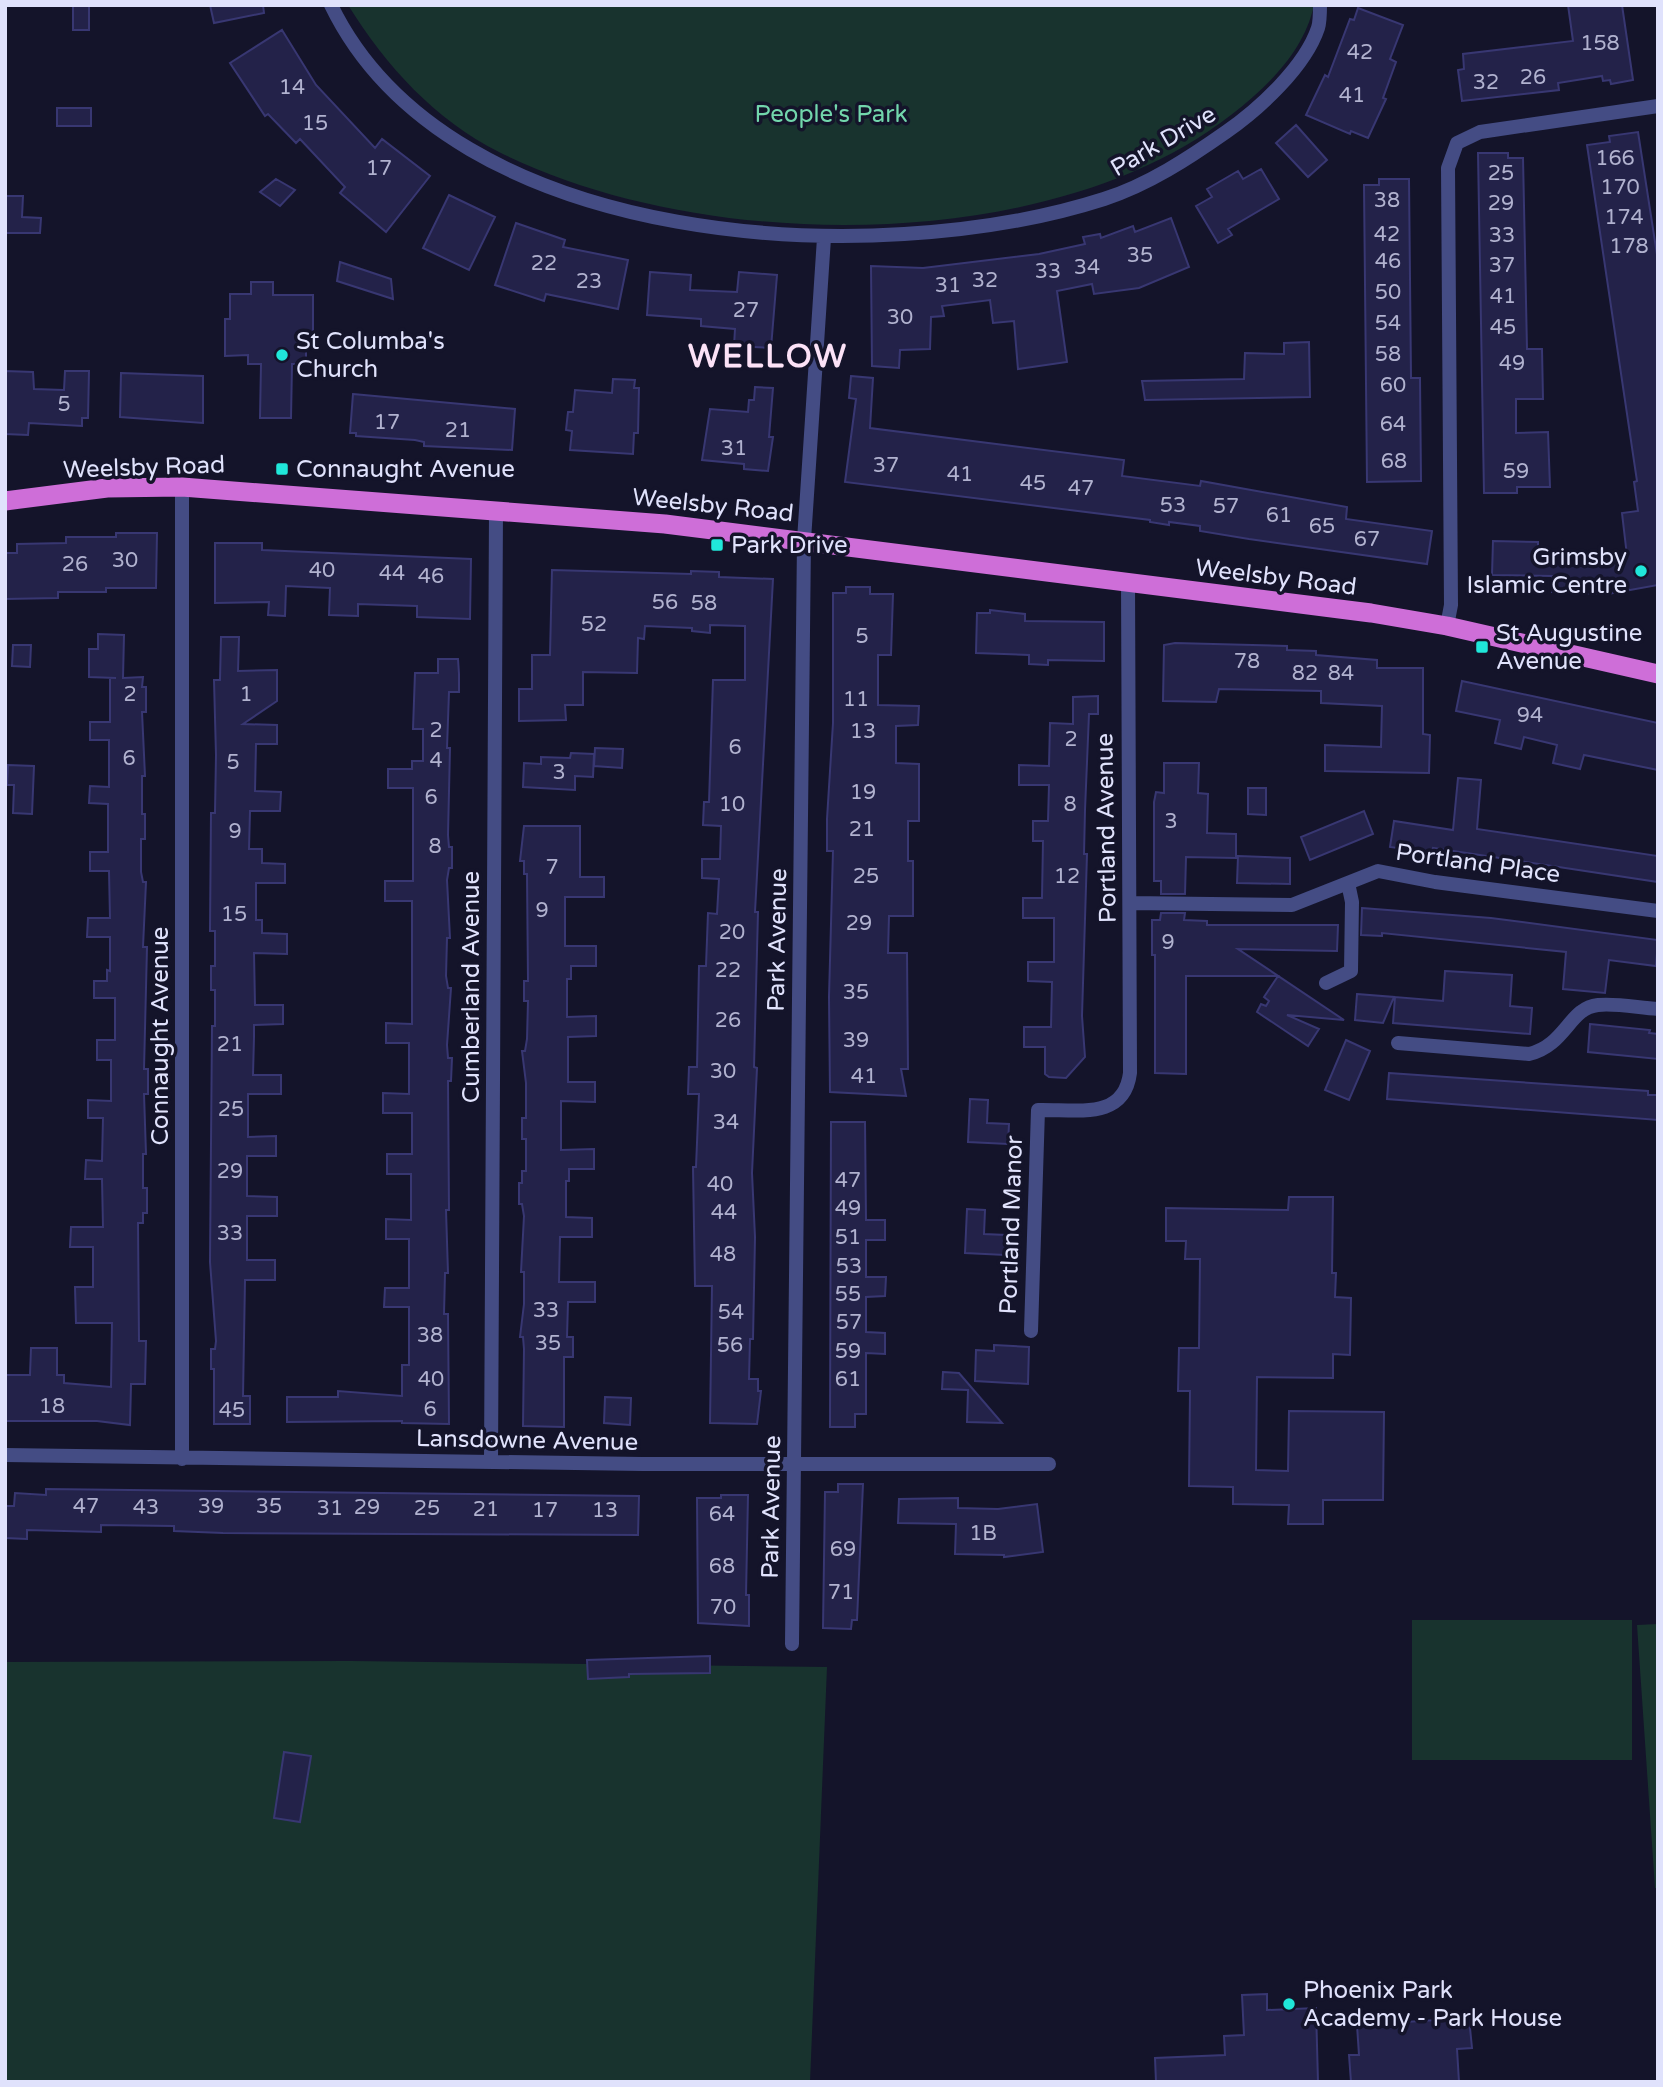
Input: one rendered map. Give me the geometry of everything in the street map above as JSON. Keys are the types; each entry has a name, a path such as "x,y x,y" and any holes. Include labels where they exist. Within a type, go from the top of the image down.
{"highway":[{"name":"Weelsby Road","path":"5,501 107,488 182,487 665,524 804,540 1447,626 1658,674"}],"street":[{"name":"Park Drive","path":"331,5 346,35 406,103 480,155 575,197 675,223 824,237 890,237 952,231 1077,207 1136,187 1199,151 1253,113 1299,61 1318,28 1320,5"},
{"path":"1447,626 1451,605 1448,168 1457,143 1480,132 1658,106"},
{"name":"Park Avenue","path":"792,1644 804,540 824,237"},
{"name":"Connaught Avenue","path":"182,487 182,1459"},
{"name":"Cumberland Avenue","path":"491,1462 496,511"},
{"name":"Portland Avenue","path":"1128,583 1130,1073"},
{"name":"Portland Place","path":"1130,903 1292,905 1378,872 1658,911"},
{"path":"1326,983 1351,971 1352,902 1348,883"},
{"path":"1398,1043 1529,1054 1547,1050 1559,1039 1574,1016 1596,1005 1658,1009"},
{"name":"Portland Manor","path":"1031,1331 1038,1110 1102,1109 1113,1105 1124,1097 1130,1073"},
{"name":"Lansdowne Avenue","path":"5,1455 491,1462 1049,1465"}],"green space":[{"name":"People's Park","path":"348,5 1314,5 1302,38 1293,53 1258,93 1231,115 1156,162 1068,195 972,216 872,225 771,222 673,209 581,185 499,152 433,108 396,70"},
{"path":"1412,1620 1632,1620 1632,1760 1412,1760"},
{"path":"1658,1624 1658,1888 1655,1888 1637,1625"},
{"path":"350,1661 827,1667 810,2082 5,2082 5,1662"}],"building":[{"path":"73,5 89,5 89,30 73,30"},
{"path":"210,5 263,5 264,13 214,23"},
{"path":"1568,5 1622,5 1633,80 1611,84 1610,80 1603,81 1602,76 1558,83 1559,90 1462,101 1458,70 1464,69 1463,54 1573,41"},
{"path":"1358,8 1403,25 1390,59 1396,62 1383,98 1386,99 1368,138 1351,131 1350,134 1306,115 1325,75 1328,77 1350,19 1354,20"},
{"path":"282,30 316,85 375,148 382,139 430,176 386,232 340,193 345,187 300,139 296,143 268,114 265,116 230,63"},
{"path":"57,108 91,108 91,126 57,126"},
{"path":"1296,125 1327,160 1308,177 1276,143"},
{"path":"1638,132 1658,261 1658,585 1608,594 1552,592 1552,576 1492,575 1493,541 1538,542 1538,558 1623,560 1623,556 1627,556 1622,513 1638,511 1634,482 1637,481 1587,145 1610,142 1609,136"},
{"path":"1478,153 1508,153 1508,158 1523,158 1527,349 1542,349 1543,399 1516,399 1516,433 1548,432 1550,487 1517,487 1517,493 1484,493"},
{"path":"1261,169 1279,199 1228,229 1232,235 1218,243 1196,206 1212,197 1207,189 1238,171 1243,179"},
{"path":"276,179 295,190 280,206 260,192"},
{"path":"1379,179 1409,179 1411,378 1420,378 1421,481 1367,482 1364,185 1379,185"},
{"path":"449,195 495,217 469,270 423,248"},
{"path":"5,196 23,196 22,217 41,218 40,233 5,233"},
{"path":"1171,218 1189,267 1139,288 1094,294 1092,284 1057,291 1067,362 1018,369 1014,321 993,323 990,300 942,306 944,316 931,317 930,349 900,350 899,368 872,366 871,266 923,268 1039,254 1085,244 1083,237 1100,234 1101,238 1133,226 1135,232"},
{"path":"516,223 565,240 563,247 628,260 618,309 546,294 544,301 495,285"},
{"path":"340,262 391,279 393,299 337,281"},
{"path":"650,272 691,275 690,290 737,292 739,272 777,275 771,348 734,346 735,329 701,326 701,319 647,315"},
{"path":"251,282 273,282 273,295 313,295 313,345 306,345 306,364 292,364 291,418 260,418 261,364 248,364 248,355 225,356 225,319 230,319 230,294 251,294"},
{"path":"1309,342 1310,397 1145,400 1142,381 1244,379 1245,353 1284,354 1284,343"},
{"path":"5,371 33,372 34,389 64,390 65,371 89,371 88,418 82,418 82,426 29,423 28,435 5,434"},
{"path":"121,373 203,376 203,423 120,417"},
{"path":"851,376 873,378 870,428 1124,460 1122,476 1200,486 1201,481 1347,507 1346,519 1432,531 1427,564 1200,531 1200,526 1169,522 1169,525 1150,520 845,482 856,399 849,398"},
{"path":"613,379 635,380 634,388 639,388 638,433 634,433 633,454 570,450 572,431 566,430 568,412 573,412 575,390 612,393"},
{"path":"755,387 773,388 769,437 773,437 768,471 744,469 744,464 702,460 710,409 748,412 749,400 754,400"},
{"path":"353,394 515,409 512,450 424,446 424,442 415,440 356,436 356,433 350,433"},
{"path":"116,533 157,533 156,588 106,588 106,592 58,592 58,598 5,599 5,553 17,553 17,544 66,543 66,537 116,537"},
{"path":"215,543 262,543 262,550 471,559 470,619 417,617 417,606 358,604 358,616 329,615 330,588 286,586 285,616 268,615 269,602 215,603"},
{"path":"552,570 691,574 691,571 719,572 719,577 773,579 755,912 758,912 754,1067 757,1068 752,1173 755,1237 753,1339 750,1339 749,1379 758,1379 758,1391 761,1391 757,1424 710,1423 712,1286 695,1286 693,1167 696,1167 699,1094 688,1094 689,1067 697,1067 699,966 706,966 708,913 717,914 719,879 702,878 702,859 720,859 721,826 703,825 704,802 709,802 713,680 745,680 745,626 710,625 710,633 692,631 692,628 645,626 644,639 638,638 637,673 583,672 583,705 565,705 566,720 519,721 519,689 532,689 532,655 550,655"},
{"path":"846,587 870,587 870,594 893,594 891,655 878,655 878,705 919,706 918,725 896,726 896,763 919,764 919,821 908,821 908,861 913,861 913,916 889,916 888,953 907,953 908,1069 901,1069 906,1096 830,1092 829,997 833,851 827,851 827,819 833,723 833,593 846,593"},
{"path":"990,610 1025,614 1025,621 1104,622 1104,661 1048,660 1048,665 1029,664 1029,655 976,653 977,613 990,613"},
{"path":"98,634 124,635 123,678 143,677 142,687 146,687 146,712 142,712 145,776 142,776 142,814 145,814 145,839 141,839 141,872 143,882 146,882 143,947 147,947 144,1069 148,1069 148,1094 144,1094 146,1154 143,1154 143,1188 147,1188 147,1213 143,1213 143,1223 138,1223 139,1341 146,1341 145,1384 131,1384 130,1425 97,1421 5,1421 5,1375 30,1375 31,1348 57,1348 57,1375 64,1375 64,1383 111,1387 112,1323 76,1323 75,1287 93,1287 93,1247 70,1247 71,1227 103,1227 102,1179 85,1179 86,1160 102,1161 103,1118 88,1118 88,1100 111,1101 111,1060 97,1060 97,1040 115,1040 115,998 94,998 94,981 107,981 107,970 110,971 110,937 87,937 88,918 110,918 109,871 90,871 90,852 108,852 108,804 89,803 90,786 109,787 109,740 90,740 90,722 110,722 110,678 116,678 89,677 89,649 98,649"},
{"path":"221,637 239,637 238,671 277,670 277,701 243,724 277,725 277,744 256,744 255,791 281,792 280,811 250,811 249,849 262,849 262,863 285,864 285,883 256,883 256,920 262,920 262,933 287,934 287,954 254,953 255,1005 283,1005 283,1024 254,1025 253,1075 281,1075 281,1094 248,1094 248,1137 276,1136 276,1156 247,1156 247,1196 277,1197 277,1216 247,1216 247,1260 275,1260 275,1280 245,1280 243,1396 250,1396 250,1424 214,1424 214,1369 211,1369 211,1349 215,1349 216,1341 210,1262 212,1026 215,1026 215,990 211,990 211,966 215,966 215,931 210,931 211,813 215,813 214,680 220,680"},
{"path":"13,645 31,645 30,667 12,666"},
{"path":"1164,645 1287,646 1287,650 1316,651 1316,655 1377,660 1377,668 1423,668 1423,734 1430,735 1429,773 1325,771 1325,745 1381,747 1382,706 1321,703 1321,691 1219,689 1216,702 1163,701"},
{"path":"438,659 458,659 459,674 459,692 449,692 447,748 450,748 448,835 449,847 452,847 452,868 449,868 447,880 450,938 447,938 446,976 448,988 451,988 447,1045 448,1058 452,1058 451,1081 448,1081 448,1273 445,1273 444,1314 448,1314 449,1424 402,1421 287,1422 287,1397 338,1397 338,1391 402,1396 402,1365 409,1365 409,1307 384,1307 385,1288 409,1288 409,1239 386,1239 386,1219 411,1220 411,1174 387,1174 387,1154 412,1154 412,1113 383,1113 383,1093 409,1094 409,1043 386,1043 386,1023 412,1024 412,901 385,901 385,881 413,881 413,788 388,788 388,769 412,769 412,761 423,761 423,729 413,729 415,673 438,673"},
{"path":"1462,681 1658,723 1658,770 1584,755 1580,769 1553,763 1557,745 1524,737 1521,749 1495,743 1500,720 1456,711"},
{"path":"1098,696 1098,714 1089,714 1085,810 1084,854 1087,854 1082,1016 1085,1057 1066,1078 1049,1077 1045,1074 1045,1047 1024,1047 1024,1027 1051,1027 1052,982 1028,981 1028,962 1054,962 1054,918 1023,918 1023,898 1042,898 1043,841 1033,841 1033,821 1048,821 1049,785 1019,785 1019,765 1049,766 1050,723 1073,724 1073,697"},
{"path":"595,748 623,749 622,768 594,766"},
{"path":"571,753 594,754 593,777 575,776 575,790 523,787 524,763 541,764 541,757 570,758"},
{"path":"1164,763 1199,763 1198,793 1208,794 1207,833 1236,834 1236,858 1186,857 1185,894 1161,894 1161,881 1154,881 1154,802 1156,792 1164,793"},
{"path":"8,765 34,766 32,814 13,813 14,785 7,785"},
{"path":"1458,778 1481,780 1477,829 1658,856 1658,882 1433,848 1432,853 1390,847 1394,821 1453,830"},
{"path":"1248,788 1266,788 1266,815 1248,814"},
{"path":"1364,811 1373,834 1310,860 1301,837"},
{"path":"524,826 580,826 580,877 604,877 604,897 565,897 565,946 596,946 596,966 571,966 571,979 567,979 567,1017 596,1016 596,1036 568,1037 568,1082 595,1082 595,1102 561,1101 561,1150 594,1149 594,1169 569,1169 569,1181 566,1181 566,1217 592,1218 592,1237 560,1237 559,1282 595,1282 595,1302 568,1302 567,1337 573,1337 573,1357 564,1357 564,1427 523,1426 524,1349 523,1337 520,1337 524,1304 524,1272 521,1272 524,1216 522,1204 519,1204 519,1183 522,1183 522,1171 526,1171 526,1139 522,1139 522,1118 526,1118 526,1083 522,1051 525,1051 527,1039 528,1001 524,1001 524,981 528,981 527,874 524,874 524,861 520,861"},
{"path":"1238,856 1290,858 1290,884 1237,883"},
{"path":"1362,908 1491,918 1658,940 1656,966 1609,960 1605,993 1563,989 1566,952 1382,933 1382,936 1361,935"},
{"path":"1161,913 1185,913 1184,920 1207,921 1207,925 1338,925 1337,951 1238,949 1344,1020 1287,1015 1319,1029 1308,1046 1257,1012 1261,1004 1266,1006 1269,1001 1264,997 1278,976 1186,976 1186,1074 1155,1073 1155,955 1152,955 1152,920 1160,920"},
{"path":"1445,971 1512,975 1510,1006 1532,1008 1530,1034 1393,1023 1395,997 1443,1001"},
{"path":"1357,994 1394,997 1383,1023 1355,1020"},
{"path":"1590,1024 1650,1030 1649,1033 1658,1034 1658,1059 1588,1052"},
{"path":"1346,1040 1370,1051 1349,1100 1325,1090"},
{"path":"1389,1073 1648,1091 1648,1095 1658,1095 1658,1120 1387,1099"},
{"path":"970,1099 988,1100 987,1123 1009,1124 1008,1144 968,1142"},
{"path":"831,1122 865,1122 866,1220 885,1220 885,1240 866,1240 866,1277 886,1277 885,1296 866,1297 866,1332 885,1333 885,1354 866,1353 866,1414 855,1414 855,1427 830,1427"},
{"path":"1289,1197 1333,1197 1332,1273 1336,1273 1335,1297 1351,1298 1350,1355 1333,1354 1333,1378 1257,1377 1256,1470 1288,1471 1289,1411 1384,1412 1383,1500 1323,1500 1323,1524 1288,1524 1289,1505 1233,1504 1233,1487 1189,1486 1190,1391 1178,1391 1179,1348 1199,1348 1200,1259 1185,1259 1186,1241 1166,1241 1166,1208 1288,1210"},
{"path":"967,1209 985,1210 984,1234 1006,1235 1005,1255 965,1253"},
{"path":"994,1345 1029,1347 1028,1384 975,1381 976,1350 994,1351"},
{"path":"943,1372 959,1373 1002,1423 967,1422 968,1390 942,1389"},
{"path":"605,1397 631,1398 630,1425 604,1423"},
{"path":"838,1484 863,1484 857,1620 852,1620 851,1629 823,1628 825,1492 838,1492"},
{"path":"46,1489 639,1496 638,1535 223,1533 174,1531 174,1526 101,1525 101,1532 27,1530 27,1539 5,1538 5,1506 14,1506 15,1493 46,1495"},
{"path":"721,1495 748,1495 746,1595 749,1595 749,1626 698,1623 697,1498 721,1498"},
{"path":"958,1498 958,1508 998,1509 1037,1504 1043,1552 1004,1557 955,1554 956,1524 898,1523 899,1499"},
{"path":"710,1656 710,1673 629,1674 629,1677 588,1679 587,1660"},
{"path":"284,1752 311,1756 300,1822 274,1818"},
{"path":"1267,1994 1267,2010 1316,2008 1318,2082 1156,2082 1155,2058 1225,2055 1224,2036 1244,2035 1242,1995"},
{"path":"1469,2018 1472,2048 1457,2049 1459,2082 1351,2082 1349,2055 1359,2055 1357,2025"}],"place":[{"name":"St Columba's Church","path":"282,355"},
{"name":"Connaught Avenue","path":"282,469"},
{"name":"Park Drive","path":"717,545"},
{"name":"Grimsby Islamic Centre","path":"1641,571"},
{"name":"St Augustine Avenue","path":"1482,647"},
{"name":"Phoenix Park Academy - Park House","path":"1289,2004"}],"district":[{"name":"WELLOW","path":"768,356"}]}
